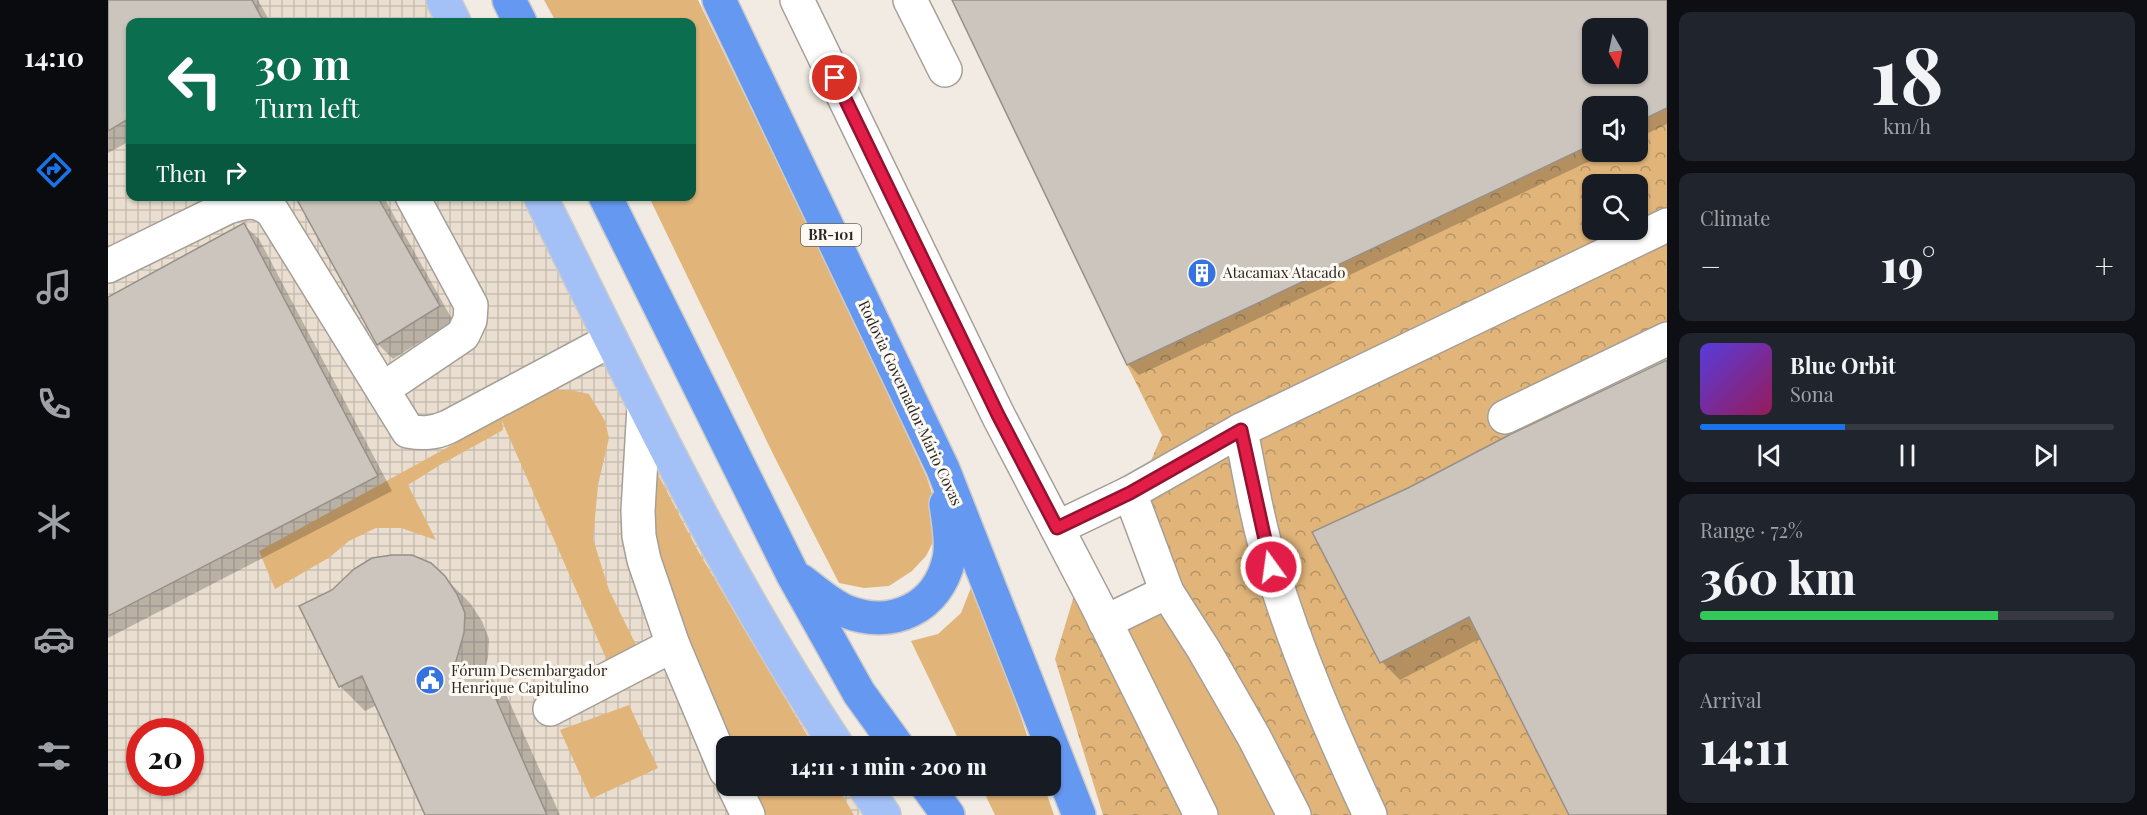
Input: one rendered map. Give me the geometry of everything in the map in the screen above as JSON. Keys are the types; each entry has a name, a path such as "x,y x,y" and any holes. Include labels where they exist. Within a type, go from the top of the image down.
{"highway":[{"path":"509,0 518,18"},
{"name":"Rodovia Governador Mário Covas","path":"719,0 943,469 1078,815"},
{"path":"607,201 793,575 859,693 890,736"},
{"path":"793,575 833,604 845,611 861,615 887,617 904,614 922,605 933,595 943,578 950,557 943,469"},
{"path":"934,796 948,815"}],"main road":[{"path":"443,0 452,18"},
{"path":"542,201 644,406 734,577 831,736"},
{"path":"871,796 884,815"}],"lane":[{"path":"797,0 998,415 1201,815"},
{"path":"910,0 945,70"},
{"path":"108,266 228,207 246,201 262,203 272,211 408,431 420,433 435,433 611,340"},
{"path":"382,389 463,335 470,320 471,305 415,201"},
{"path":"1057,528 1130,493 1241,430 1667,225"},
{"path":"1505,417 1667,339"},
{"path":"644,406 638,511 639,536 644,560 677,657 716,748"},
{"path":"1241,430 1252,489 1280,594 1311,681 1370,815"},
{"path":"1130,493 1167,592 1204,650 1254,737 1294,815"},
{"path":"1105,622 1167,592"},
{"path":"555,718 677,657"},
{"path":"739,796 748,815"}],"shaded area":[{"path":"108,0 432,0 442,18 126,18 126,201 531,201 816,736 716,736 716,796 853,796 865,815 108,815"}],"green space":[{"path":"544,0 698,0 848,307 927,478 937,509 934,540 926,556 912,571 889,586 864,588 839,583 774,456 651,201 696,201 696,18 554,18"},
{"path":"1667,108 1667,353 1408,488 1313,532 1380,663 1469,617 1569,815 1293,815 1177,599 1137,493 1162,435 1127,365 1582,149 1582,162 1648,162 1648,117"},
{"path":"548,390 571,390 589,394 605,421 609,438 598,485 593,539 609,590 639,651 609,665 502,421 503,430 408,485 436,540 401,528 376,528 349,541 330,557 275,589 259,551"},
{"path":"652,463 698,551 807,736 724,736 648,532"},
{"path":"974,580 1027,736 957,736 911,641 938,634 961,613"},
{"path":"1076,589 1189,815 1103,815 1055,659"},
{"path":"1145,594 1171,621 1217,697 1277,815 1208,815 1164,724 1116,600"},
{"path":"629,705 658,768 591,799 560,730"},
{"path":"750,796 843,796 854,815 759,815"},
{"path":"986,796 1047,796 1054,815 995,815"}],"building":[{"path":"108,0 252,0 262,18 126,18 126,120 108,131"},
{"name":"Atacamax Atacado","path":"952,0 1667,0 1667,108 1648,117 1648,96 1582,96 1582,149 1127,365"},
{"path":"298,201 380,201 440,306 377,345"},
{"path":"244,223 378,476 108,616 108,297"},
{"path":"1667,360 1667,815 1569,815 1469,617 1380,663 1312,532 1408,488 1511,434"},
{"name":"Fórum Desembargador Henrique Capitulino","path":"412,555 431,563 445,576 457,594 465,613 464,633 451,679 481,665 547,815 425,815 362,676 339,687 299,606 332,590 354,569 372,558"}],"place":[{"name":"Atacamax Atacado","path":"1202,273"},
{"name":"Fórum Desembargador Henrique Capitulino","path":"430,680"}],"route":[{"path":"835,78 998,415 1057,528 1130,493 1241,430 1252,489 1271,567"}]}
